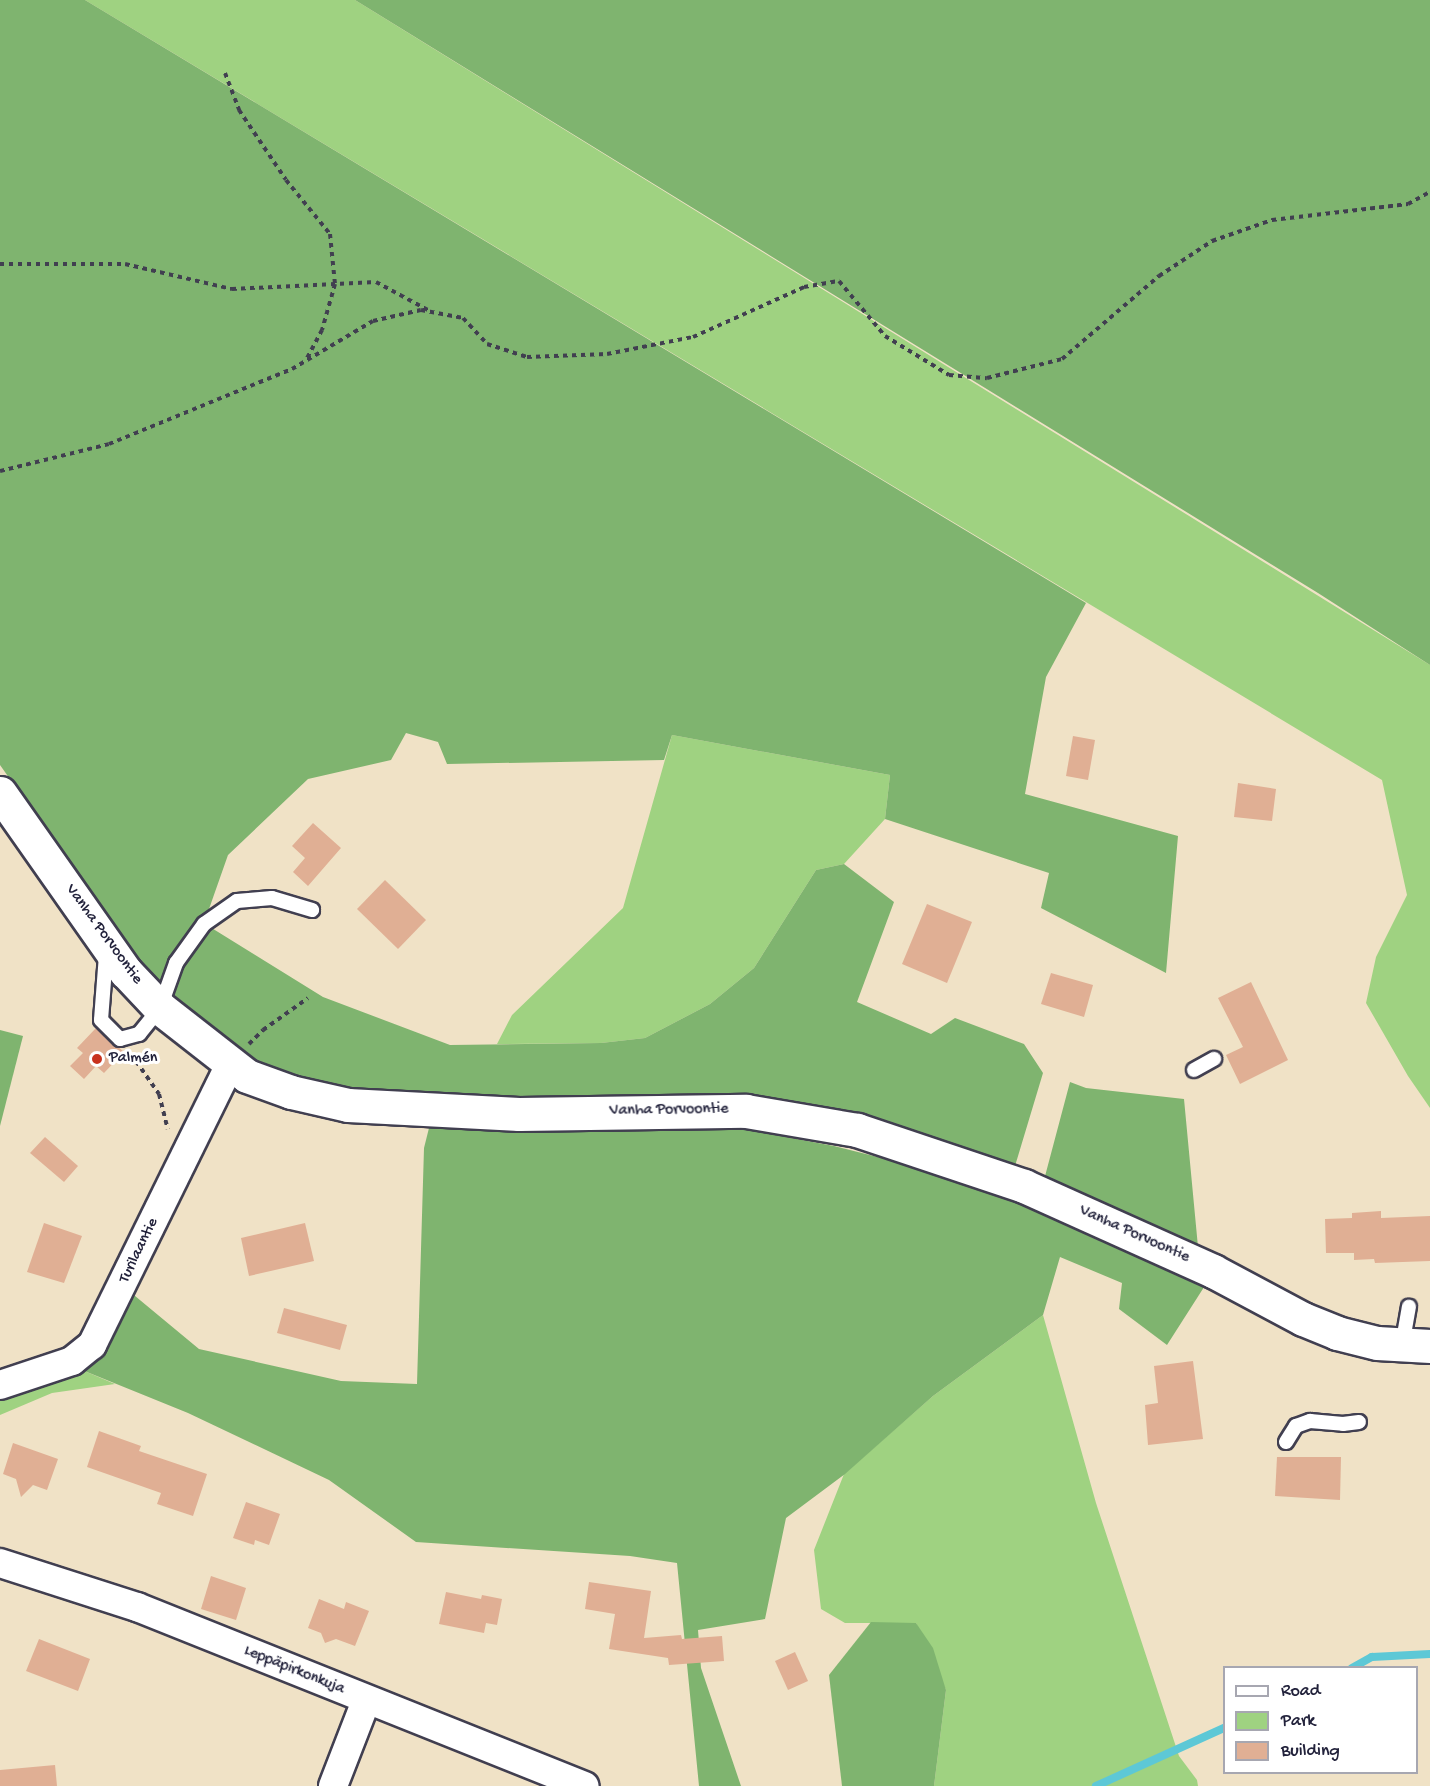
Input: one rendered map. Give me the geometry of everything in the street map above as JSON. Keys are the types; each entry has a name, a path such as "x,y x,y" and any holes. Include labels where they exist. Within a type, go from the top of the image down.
{"street":[{"name":"Vanha Porvoontie","path":"0,793 126,972 160,1008 230,1065 247,1076 291,1092 348,1105 519,1114 746,1111 857,1130 1024,1186 1214,1271 1303,1319 1337,1333 1416,1346"},
{"name":"Turilaantie","path":"0,1385 72,1361 92,1345 230,1065"},
{"name":"Leppäpirkonkuja","path":"0,1563 137,1607 366,1701 585,1786"},
{"path":"333,1786 366,1701"}],"lane":[{"path":"107,944 101,1020 120,1039 139,1034 160,1008 176,963 198,931 204,924 237,901 272,898 312,910"},
{"path":"1194,1070 1214,1059"},
{"path":"1409,1307 1416,1346"},
{"path":"1286,1442 1296,1426 1310,1421 1343,1425 1359,1422"}],"path":[{"path":"225,73 239,110 286,180 330,234 335,284 322,330 305,361"},
{"path":"0,471 109,444 187,413 305,361 373,321 421,310 463,318 487,344 527,357 607,354 693,337 804,287 839,281 885,336 949,375 987,378 1062,359 1159,276 1212,241 1272,220 1408,204 1430,192"},
{"path":"0,264 124,264 231,289 376,282 432,312"},
{"path":"230,1065 263,1030 308,998"},
{"path":"120,1039 159,1094 179,1170"}],"green space":[{"path":"0,0 85,0 1086,603 1046,677 1025,794 1178,836 1166,973 1041,908 1049,873 885,819 890,775 672,735 664,760 447,764 438,742 406,733 391,760 308,779 228,855 209,909 171,960 159,984 116,929 0,765"},
{"path":"85,0 355,0 1430,665 1430,1108 1408,1076 1366,1003 1376,957 1407,895 1382,780"},
{"path":"355,0 1430,0 1430,665 1318,593"},
{"path":"672,735 890,775 885,819 844,864 816,870 754,968 710,1004 645,1038 601,1043 497,1044 512,1015 623,908"},
{"path":"844,864 894,902 857,1002 931,1034 955,1018 1024,1044 1043,1073 1015,1166 972,1151 512,1100 341,1092 258,1065 170,995 181,966 210,927 323,997 450,1045 601,1043 645,1038 710,1004 754,968 816,870"},
{"path":"0,1030 23,1036 0,1126"},
{"path":"1070,1082 1086,1088 1184,1099 1198,1247 1044,1180"},
{"path":"429,1128 743,1129 834,1146 977,1182 1206,1284 1167,1345 1119,1309 1122,1283 1060,1257 1043,1315 933,1396 845,1474 786,1518 765,1619 698,1630 701,1668 741,1786 699,1786 677,1563 630,1556 416,1542 329,1480 188,1413 82,1370 123,1286 199,1349 341,1381 417,1384 424,1148"},
{"path":"1043,1315 1096,1503 1179,1756 1197,1780 1198,1786 934,1786 946,1690 916,1623 845,1623 821,1609 814,1550 844,1474 933,1396"},
{"path":"82,1370 115,1384 52,1393 0,1415 0,1375"},
{"path":"871,1622 916,1623 933,1648 946,1690 934,1786 842,1786 829,1675"}],"building":[{"path":"1073,736 1095,740 1088,780 1066,776"},
{"path":"1238,783 1276,789 1272,821 1234,817"},
{"path":"313,823 341,848 308,886 293,872 305,858 292,846"},
{"path":"385,880 426,920 398,949 357,909"},
{"path":"927,904 972,922 947,983 902,964"},
{"path":"1051,973 1093,985 1084,1017 1041,1004"},
{"path":"1251,982 1288,1060 1240,1084 1226,1055 1243,1047 1218,998"},
{"name":"Palmén","path":"96,1028 124,1052 104,1073 96,1066 84,1079 70,1066 83,1053 77,1048"},
{"path":"45,1137 78,1166 64,1182 30,1153"},
{"path":"1381,1211 1381,1218 1430,1216 1430,1261 1375,1263 1374,1259 1354,1260 1354,1253 1326,1253 1325,1219 1352,1218 1352,1213"},
{"path":"44,1223 82,1236 64,1283 27,1272"},
{"path":"305,1223 314,1261 249,1276 241,1238"},
{"path":"284,1308 347,1325 340,1350 277,1333"},
{"path":"1193,1361 1203,1439 1148,1445 1145,1405 1158,1403 1154,1366"},
{"path":"99,1431 141,1446 139,1451 207,1474 193,1516 157,1504 161,1493 87,1467"},
{"path":"13,1443 58,1459 47,1490 33,1485 21,1497 16,1479 3,1474"},
{"path":"1277,1457 1341,1457 1340,1500 1275,1496"},
{"path":"246,1502 280,1514 269,1545 255,1540 254,1545 233,1538"},
{"path":"211,1576 246,1588 236,1620 201,1609"},
{"path":"589,1582 651,1591 644,1638 681,1635 682,1639 722,1636 724,1661 669,1665 668,1658 609,1649 615,1614 585,1609"},
{"path":"446,1592 481,1599 482,1595 502,1599 497,1625 486,1623 484,1633 439,1624"},
{"path":"319,1599 344,1609 346,1602 369,1611 355,1646 336,1639 325,1643 321,1633 308,1628"},
{"path":"39,1639 90,1659 78,1691 26,1671"},
{"path":"795,1652 808,1681 788,1690 775,1661"},
{"path":"55,1765 57,1786 0,1786 0,1770"}],"waterway":[{"path":"1356,1666 1372,1657 1430,1654"},
{"path":"1096,1786 1223,1728"}],"place":[{"name":"Palmén","path":"97,1059"}]}
